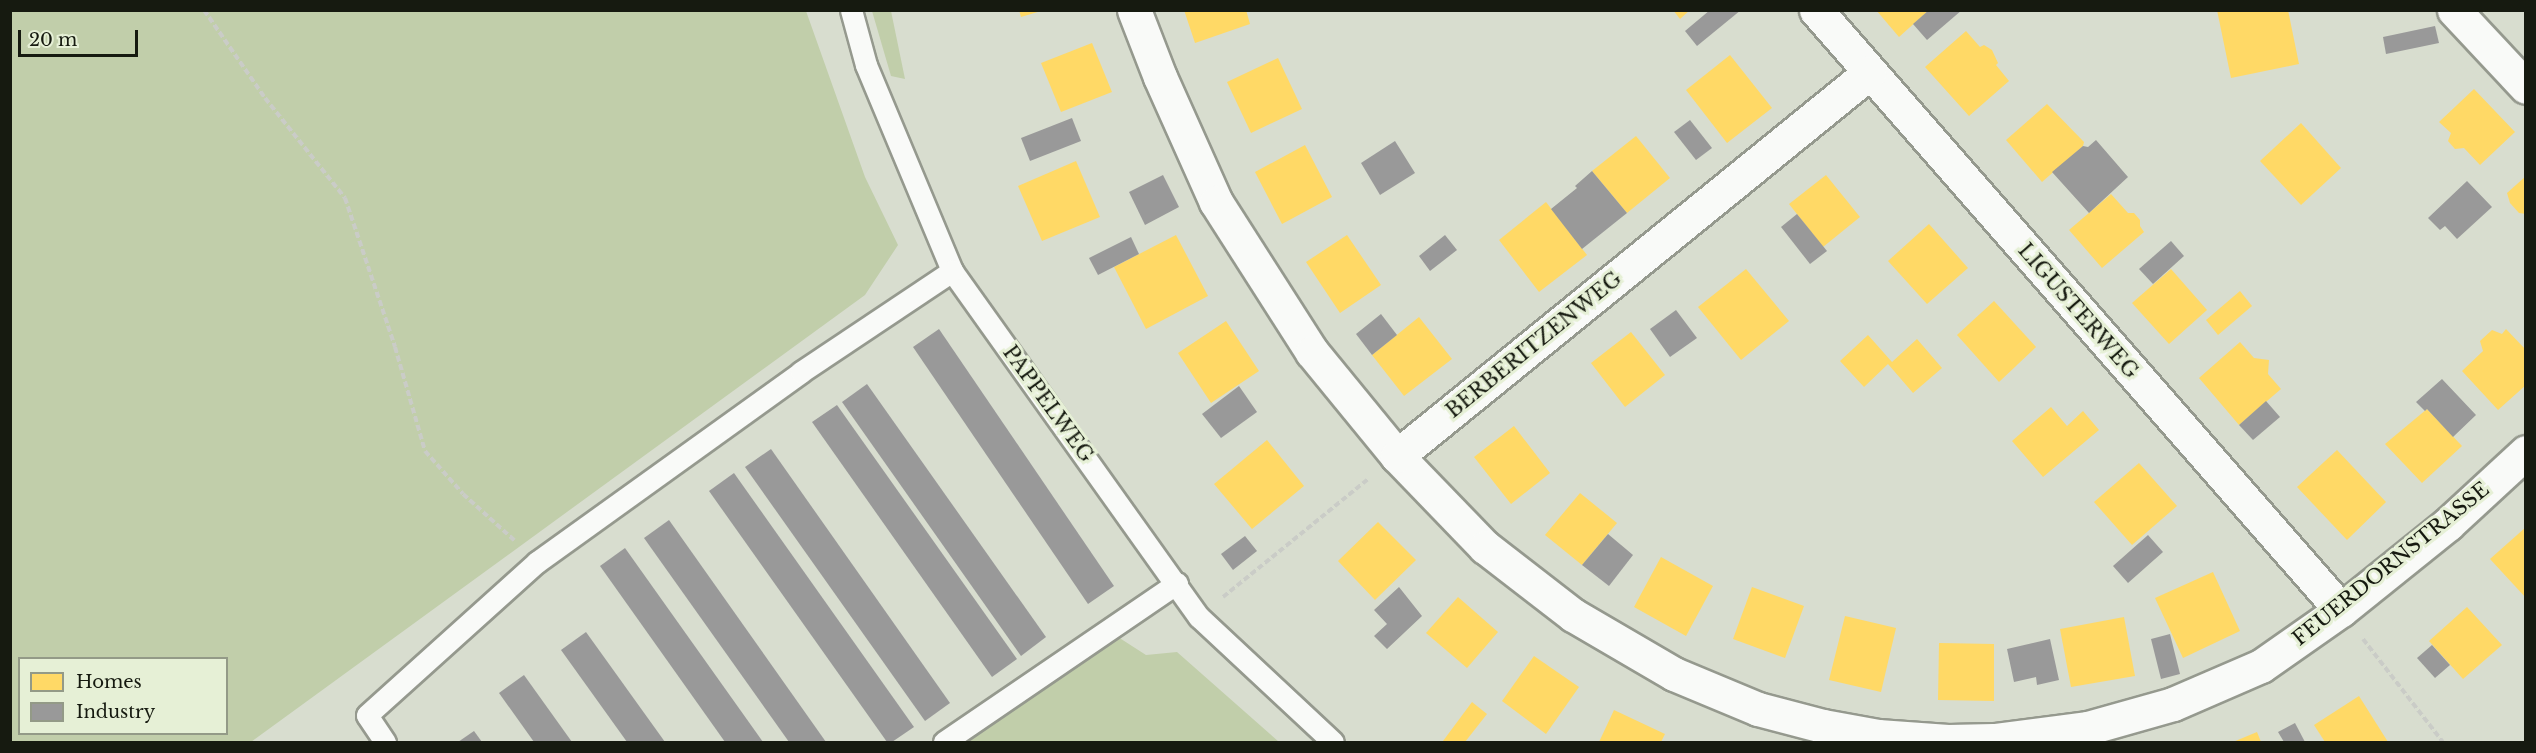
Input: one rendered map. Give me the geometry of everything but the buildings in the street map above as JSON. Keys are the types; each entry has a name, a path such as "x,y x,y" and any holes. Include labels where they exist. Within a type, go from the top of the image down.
{"street":[{"name":"FEUERDORNSTRASSE","path":"1134,10 1160,77 1216,202 1312,352 1397,456 1467,529 1525,579 1573,615 1674,674 1758,709 1823,726 1878,736 1948,741 1994,740 2088,728 2136,716 2220,686 2260,666 2341,610 2448,524 2526,452"},
{"name":"LIGUSTERWEG","path":"1816,10 2341,610"},
{"path":"2454,10 2526,87"},
{"name":"BERBERITZENWEG","path":"1397,456 1869,73"}],"lane":[{"name":"PAPPELWEG","path":"851,10 866,65 952,271 1199,616 1333,742"},
{"path":"385,742 367,715 537,561 801,372 952,271"},
{"path":"944,742 1177,583"}],"path":[{"path":"204,10 265,98 345,198 395,347 425,451 463,494 537,561"},
{"path":"1199,616 1397,456"},
{"path":"2341,610 2443,742"}],"green space":[{"path":"10,11 806,11 865,177 898,245 865,295 251,742 13,742 10,739"},
{"path":"872,11 891,11 905,79 891,76"},
{"path":"1118,637 1146,655 1177,652 1279,742 964,742"}]}
